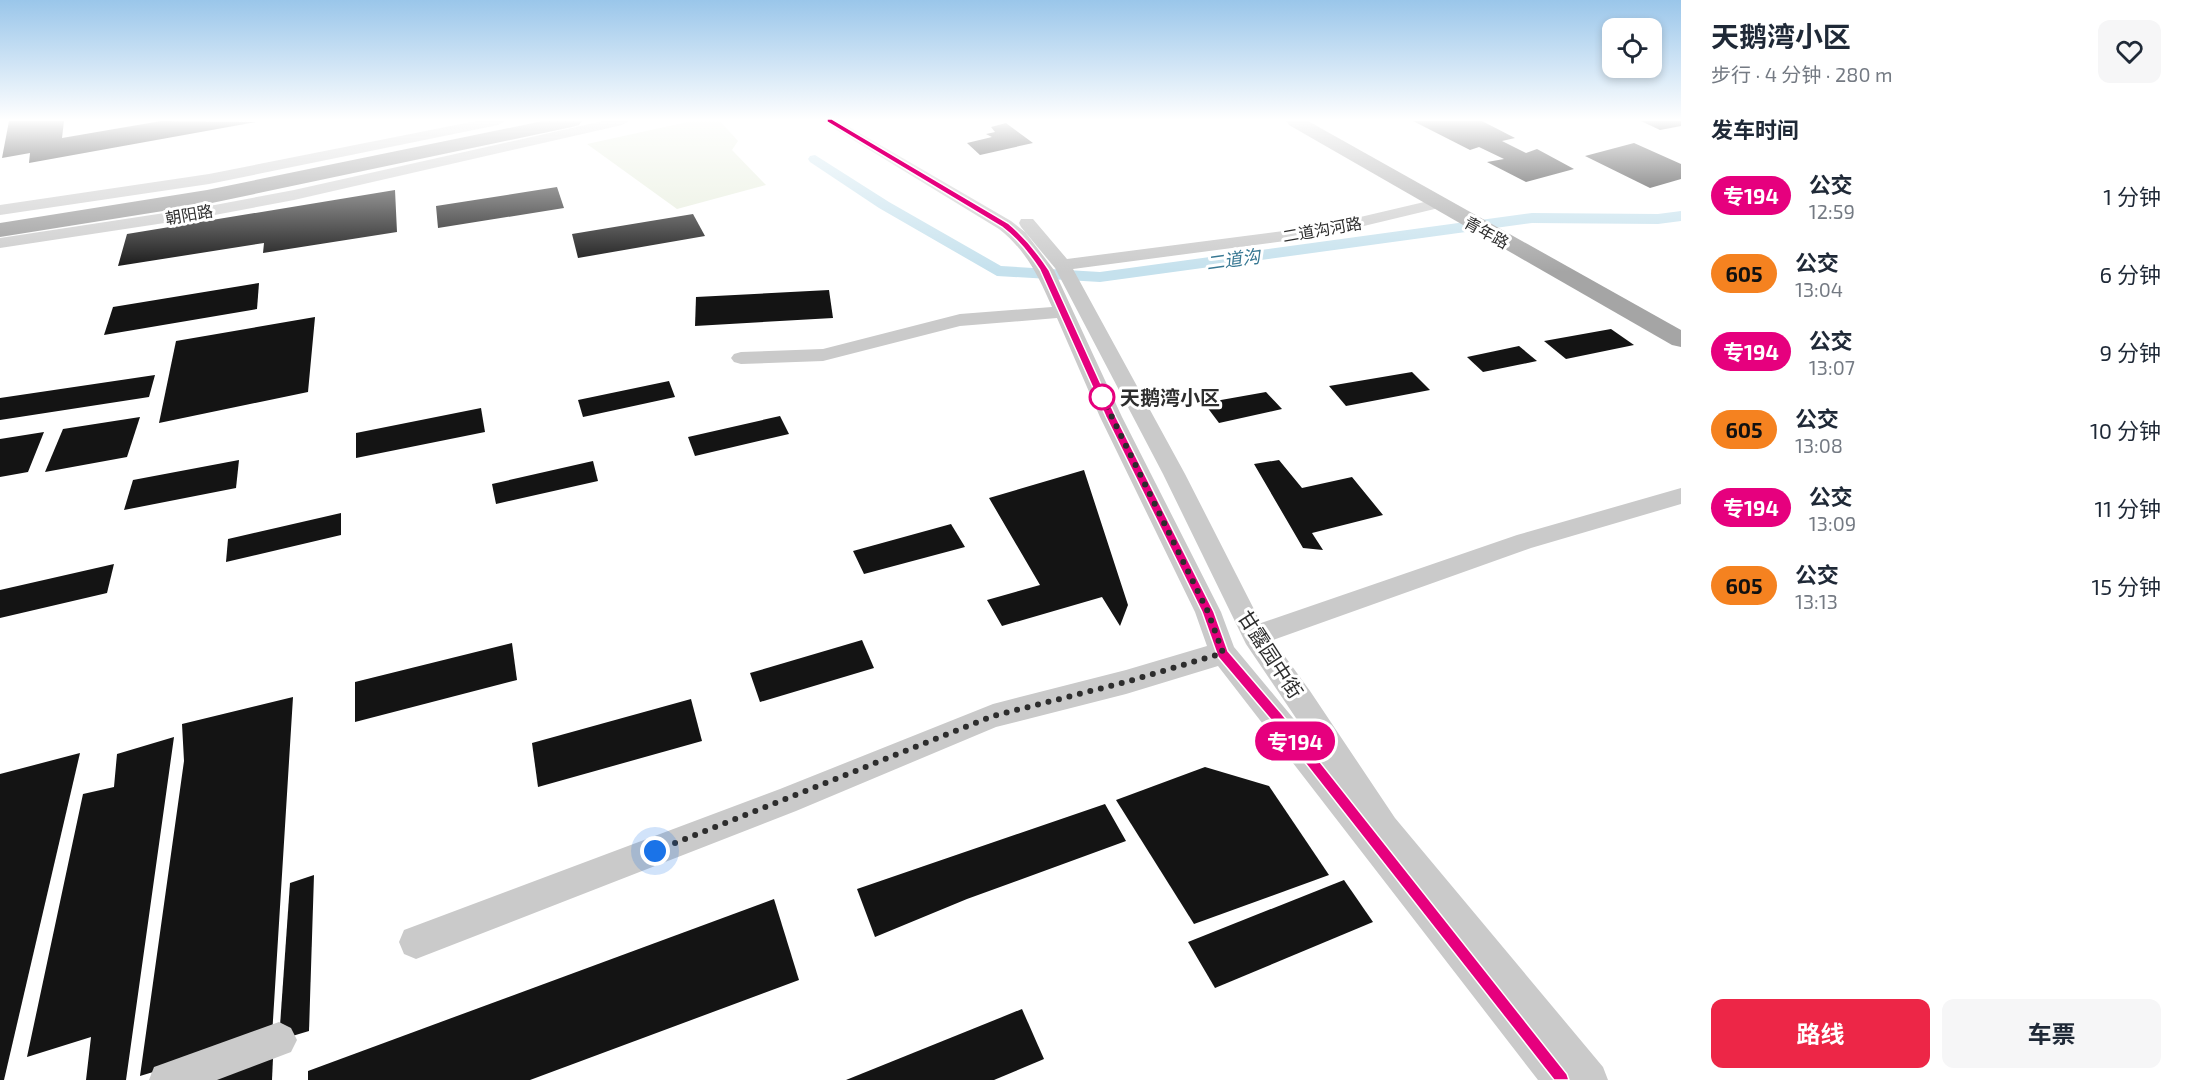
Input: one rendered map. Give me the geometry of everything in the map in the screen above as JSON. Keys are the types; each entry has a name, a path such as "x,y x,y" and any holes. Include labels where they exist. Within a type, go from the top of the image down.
{"highway":[{"name":"朝阳路","path":"0,222 217,188 297,171"},
{"name":"朝阳路","path":"0,230 207,197 330,171"}],"main road":[{"name":"青年路","path":"1382,171 1681,340"},
{"name":"青年路","path":"1418,171 1681,317"}],"street":[{"name":"朝阳路","path":"0,210 247,171"},
{"name":"朝阳路","path":"0,243 204,212 395,171"},
{"path":"915,171 1005,225 1057,268"},
{"name":"二道沟河路","path":"1057,268 1322,231 1440,205"},
{"path":"741,358 823,355 960,320 1076,311 1057,268 1036,232 1008,208"},
{"name":"甘露园中街","path":"1076,311 1174,474 1255,636 1300,699 1384,828 1590,1080"},
{"name":"甘露园中街","path":"1076,311 1111,417 1208,612 1223,653 1277,718 1561,1080"},
{"path":"1255,636 1525,541 1681,496"},
{"path":"416,942 785,801 993,716 1126,682 1223,653"},
{"path":"167,1080 279,1040"}],"green space":[{"path":"625,171 753,171 766,185 677,209"}],"building":[{"path":"1505,171 1565,171 1526,182"},
{"path":"1616,171 1681,171 1681,179 1650,188"},
{"path":"557,187 564,208 438,228 436,206"},
{"path":"395,190 397,232 263,253 264,243 118,266 127,234"},
{"path":"693,214 705,236 578,258 572,234"},
{"path":"259,283 257,309 104,335 113,307"},
{"path":"829,290 833,318 695,326 696,297"},
{"path":"315,317 308,392 159,423 176,341"},
{"path":"1611,329 1634,345 1566,359 1544,341"},
{"path":"1519,346 1537,361 1483,372 1467,357"},
{"path":"1412,372 1430,390 1346,406 1329,386"},
{"path":"155,375 149,397 0,420 0,398"},
{"path":"669,381 675,397 583,417 578,400"},
{"path":"1266,392 1282,409 1219,423 1204,403"},
{"path":"481,408 485,432 356,458 356,433"},
{"path":"780,416 789,434 695,456 688,437"},
{"path":"140,417 127,457 45,472 63,429"},
{"path":"44,432 28,472 0,477 0,439"},
{"path":"239,460 236,488 124,510 133,480"},
{"path":"1279,460 1302,488 1352,477 1383,515 1312,533 1323,550 1303,548 1254,464"},
{"path":"593,461 598,481 496,504 492,484"},
{"path":"1084,470 1128,605 1120,626 1102,597 1002,626 987,600 1040,585 989,498"},
{"path":"341,513 341,535 226,562 228,539"},
{"path":"951,524 965,547 864,574 853,551"},
{"path":"114,564 107,593 0,618 0,590"},
{"path":"862,640 874,668 760,702 750,673"},
{"path":"512,643 517,680 355,722 355,682"},
{"path":"293,697 272,1036 140,1076 184,761 182,724"},
{"path":"691,699 702,741 538,787 532,743"},
{"path":"174,737 126,1080 86,1080 91,1037 27,1057 83,794 114,787 117,754"},
{"path":"80,753 4,1080 0,1080 0,774"},
{"path":"1205,767 1269,786 1329,875 1194,924 1116,800"},
{"path":"1105,804 1126,841 967,899 875,937 857,889"},
{"path":"314,875 309,1031 279,1040 290,883"},
{"path":"1344,880 1373,922 1215,988 1188,942"},
{"path":"774,899 799,980 530,1080 308,1080 308,1071"},
{"path":"1022,1009 1044,1059 994,1080 846,1080"},
{"path":"273,1058 272,1080 214,1080"}],"waterway":[{"name":"二道沟","path":"834,171 884,205 997,271 1100,277 1532,218 1658,219 1681,216"}],"bus line":[{"name":"专194","path":"915,171 1005,225 1031,250 1044,270 1111,417 1208,612 1223,653 1277,718 1561,1080"}],"place":[{"name":"天鹅湾小区","path":"1102,397"}],"route":[{"path":"655,851 993,716 1126,682 1223,653 1208,612 1102,397"}]}
